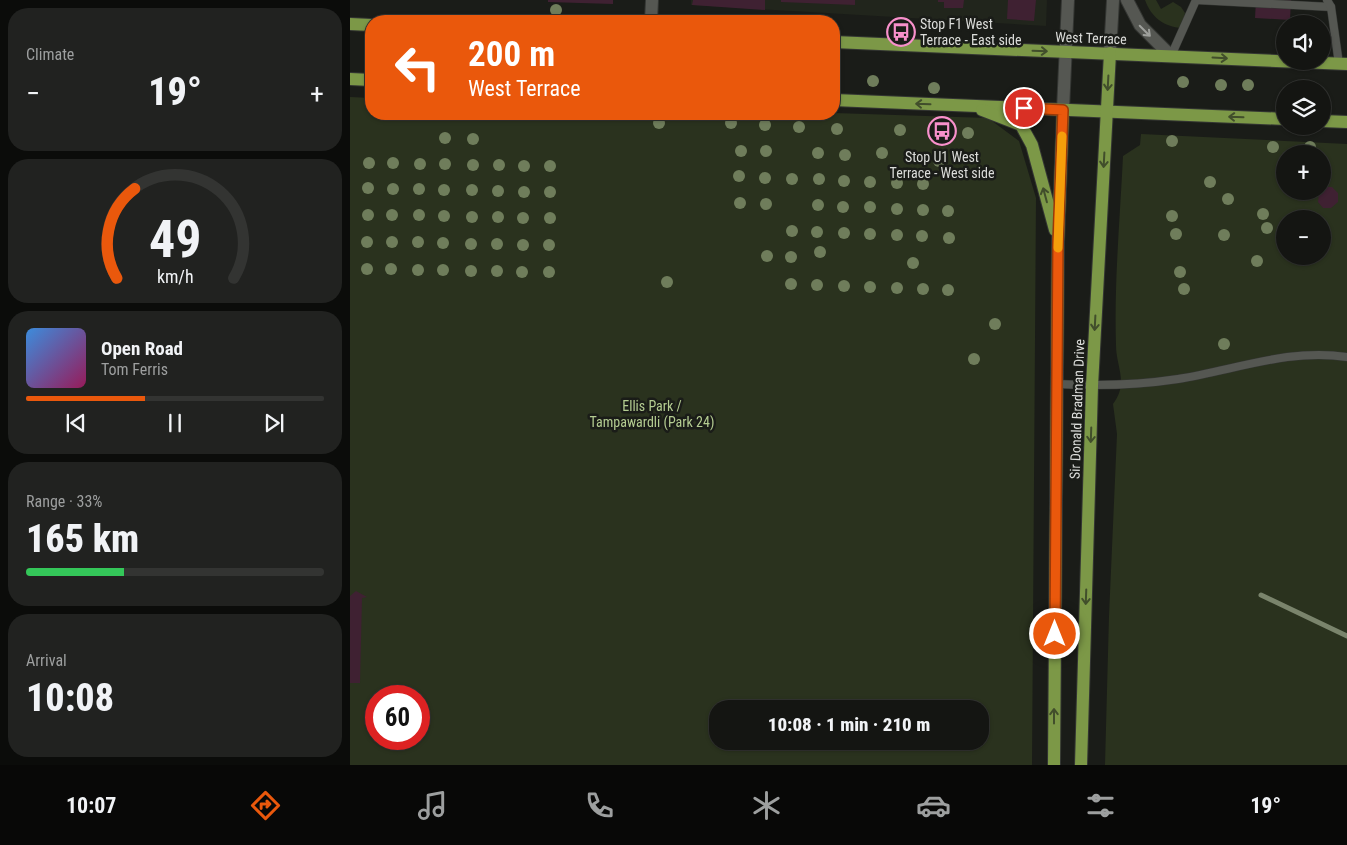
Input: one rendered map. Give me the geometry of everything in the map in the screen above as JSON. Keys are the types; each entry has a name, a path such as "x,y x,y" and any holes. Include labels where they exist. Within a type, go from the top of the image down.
{"main road":[{"path":"651,15 652,0"},
{"path":"1063,110 1068,0"},
{"path":"1110,53 1113,0"},
{"path":"1127,0 1140,25 1171,56"},
{"path":"350,24 365,25"},
{"name":"West Terrace","path":"840,42 1343,64"},
{"name":"Sir Donald Bradman Drive","path":"1081,765 1092,386 1110,53"},
{"path":"350,79 365,80"},
{"path":"840,100 1276,119"},
{"path":"972,106 1021,125 1032,145 1058,242"},
{"name":"Sir Donald Bradman Drive","path":"1054,765 1058,242 1063,110"},
{"path":"1331,121 1347,122"}],"lane":[{"path":"1171,56 1196,0 1329,3 1343,64"},
{"path":"1057,384 1092,386 1178,379 1240,364 1292,356 1320,354 1347,357"}],"shaded area":[{"path":"691,0 1047,0 1046,26 691,5"}],"green space":[{"path":"1145,0 1156,0 1161,9 1173,2 1181,7 1185,13 1182,28 1169,26 1159,20"},
{"name":"Ellis Park / Tampawardli (Park 24)","path":"350,97 365,98 365,120 840,120 840,113 988,118 1019,141 1036,198 1032,765 350,765"},
{"path":"1141,134 1347,144 1347,765 1105,765 1117,434 1113,404 1118,396 1121,382 1117,353 1116,321 1123,156 1140,145"}],"building":[{"path":"548,0 613,0 613,4 548,2"},
{"path":"693,0 765,0 765,10 692,5"},
{"path":"781,0 855,0 855,5 781,2"},
{"path":"938,0 964,0 963,8 944,8 944,2 938,2"},
{"path":"1008,0 1036,0 1034,21 1007,19"},
{"path":"1256,0 1291,0 1290,15 1276,15 1276,19 1255,18"},
{"path":"1331,187 1338,193 1338,202 1331,208 1323,208 1318,200 1331,200"},
{"path":"356,591 367,597 362,598 360,683 350,683 350,596"}],"waterway":[{"path":"1261,595 1347,636"}],"slow traffic":[{"path":"1058,248 1062,136"}],"place":[{"name":"Stop F1 West Terrace - East side","path":"901,32"},
{"name":"Stop U1 West Terrace - West side","path":"942,131"}],"route":[{"path":"1024,108 1063,110 1058,242 1055,634"}]}
